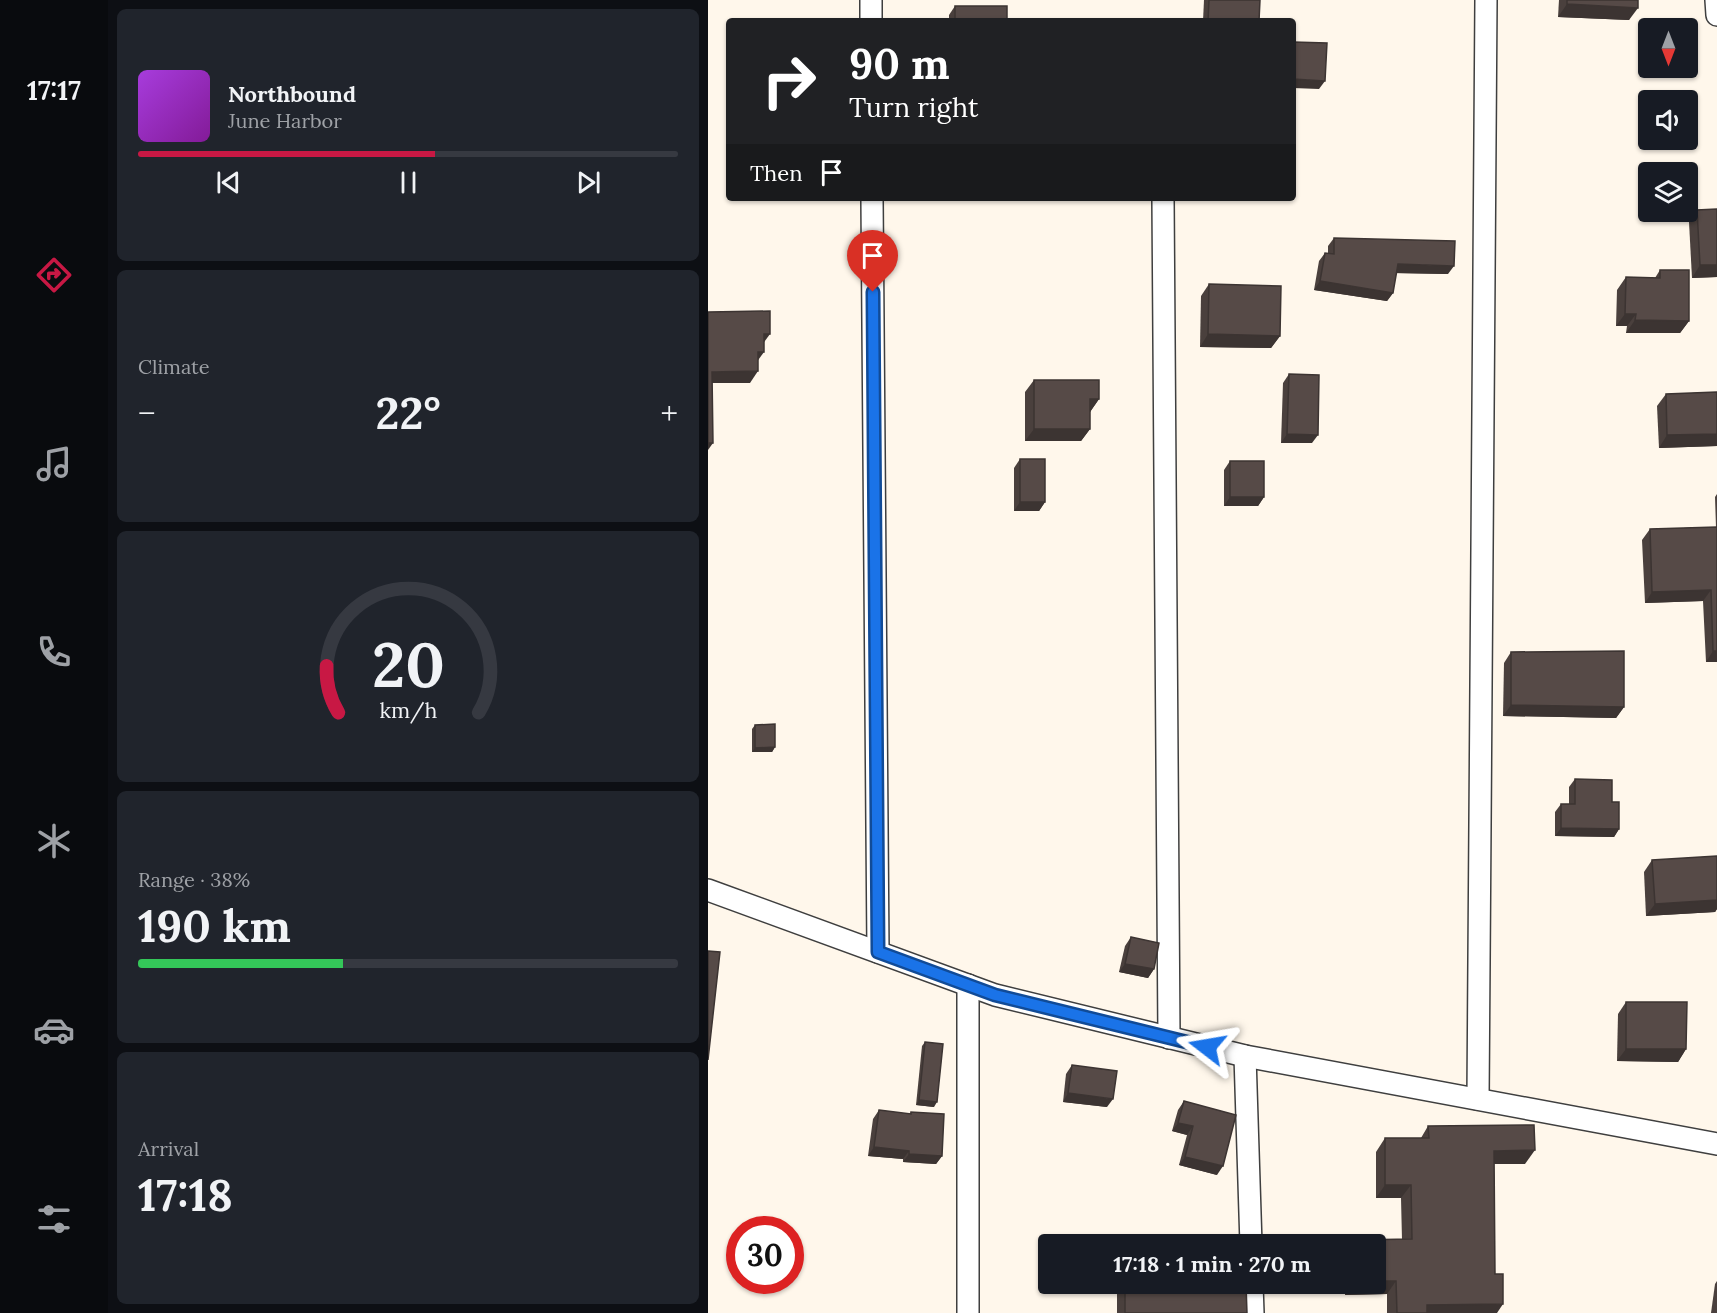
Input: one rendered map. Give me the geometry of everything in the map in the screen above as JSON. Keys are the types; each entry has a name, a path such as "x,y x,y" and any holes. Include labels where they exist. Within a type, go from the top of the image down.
{"street":[{"path":"871,0 871,18"},
{"path":"1478,1099 1486,0"},
{"path":"1716,0 1717,15"},
{"path":"872,201 878,952"},
{"path":"1163,201 1169,1038"},
{"path":"708,890 995,995 1245,1056 1717,1144"},
{"path":"968,985 968,1313"},
{"path":"1245,1056 1251,1234"},
{"path":"1252,1294 1253,1313"}],"building":[{"path":"1209,0 1260,0 1259,18 1208,18"},
{"path":"1567,0 1638,0 1638,8 1567,4"},
{"path":"955,6 1007,6 1007,18 955,18"},
{"path":"1296,42 1327,43 1325,81 1296,79"},
{"path":"1717,209 1717,265 1700,265 1698,210"},
{"path":"1334,238 1455,241 1454,266 1398,264 1393,293 1320,281 1325,253 1334,254"},
{"path":"1660,270 1689,270 1689,321 1635,320 1636,314 1625,314 1626,277 1660,278"},
{"path":"1209,284 1281,286 1280,336 1208,334"},
{"path":"770,311 770,334 764,334 764,352 758,352 758,371 712,372 713,443 708,443 708,312"},
{"path":"1289,374 1319,375 1318,435 1287,434"},
{"path":"1034,380 1099,380 1099,399 1090,399 1090,429 1034,429"},
{"path":"1717,392 1717,434 1667,435 1666,394"},
{"path":"1020,459 1045,459 1045,502 1020,502"},
{"path":"1230,461 1264,461 1264,497 1230,497"},
{"path":"1717,527 1717,651 1713,651 1711,590 1652,592 1650,529"},
{"path":"1624,651 1624,707 1511,705 1511,652"},
{"path":"775,724 775,747 755,748 755,725"},
{"path":"1575,779 1612,780 1612,802 1619,802 1619,829 1561,828 1561,804 1575,804"},
{"path":"1717,856 1717,900 1655,904 1652,860"},
{"path":"1131,937 1159,943 1154,969 1125,964"},
{"path":"708,951 720,952 708,1060"},
{"path":"1626,1002 1687,1002 1686,1049 1626,1049"},
{"path":"925,1042 943,1044 937,1102 919,1100"},
{"path":"1072,1065 1117,1071 1113,1099 1068,1093"},
{"path":"1184,1101 1236,1115 1223,1166 1185,1157 1193,1126 1178,1123"},
{"path":"879,1110 911,1114 911,1112 944,1114 942,1156 909,1154 909,1151 874,1147"},
{"path":"1534,1125 1535,1150 1494,1151 1495,1274 1503,1274 1503,1304 1427,1305 1427,1313 1397,1313 1396,1281 1386,1281 1386,1239 1412,1239 1411,1185 1385,1185 1385,1138 1429,1138 1428,1126"},
{"path":"1125,1294 1246,1294 1247,1313 1125,1313"}],"route":[{"path":"873,292 878,952 995,995 1207,1047"}]}
